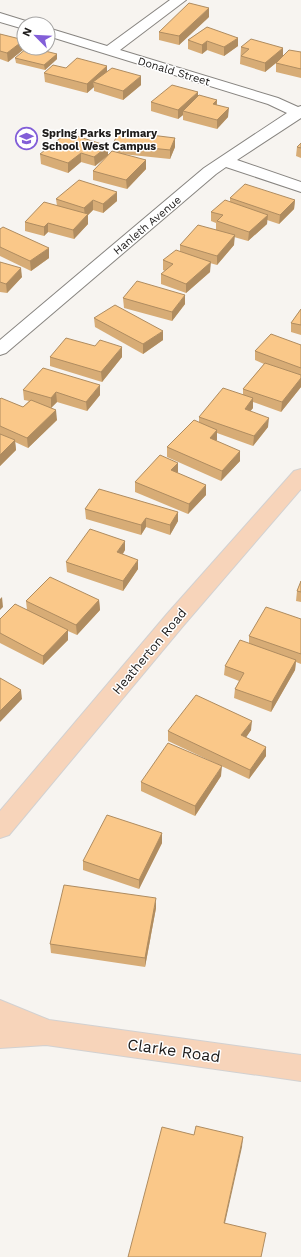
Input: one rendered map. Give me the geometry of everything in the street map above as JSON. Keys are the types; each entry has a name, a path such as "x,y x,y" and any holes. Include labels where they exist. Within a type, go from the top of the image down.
{"main road":[{"name":"Heatherton Road","path":"0,828 175,620 300,480"},
{"name":"Clarke Road","path":"0,1012 46,1032"},
{"name":"Clarke Road","path":"0,1035 46,1032 301,1068"}],"street":[{"path":"108,51 179,0"},
{"path":"0,17 16,22"},
{"name":"Donald Street","path":"56,35 273,101 300,112"},
{"name":"Hanleth Avenue","path":"0,349 223,162 300,112"},
{"path":"223,162 301,187"}],"building":[{"path":"189,3 209,8 179,36 159,32"},
{"path":"207,27 238,38 224,47 207,41 202,45 188,40"},
{"path":"0,34 16,38 16,46 7,53 0,51"},
{"path":"251,39 283,48 265,63 241,56 249,49 241,47"},
{"path":"289,50 301,52 301,69 276,63"},
{"path":"17,56 55,56 44,65 15,58"},
{"path":"77,58 107,66 87,84 44,73 53,65 66,68"},
{"path":"112,68 141,76 123,91 93,82"},
{"path":"172,85 198,92 178,110 151,102"},
{"path":"199,95 217,100 213,104 229,108 217,120 183,111"},
{"path":"119,131 175,138 170,150 113,144"},
{"path":"67,133 108,146 94,157 81,153 68,163 40,154"},
{"path":"112,151 146,160 126,180 93,171"},
{"path":"79,180 117,192 103,204 93,200 84,208 56,199"},
{"path":"245,184 295,200 280,215 230,198"},
{"path":"225,200 268,215 249,232 217,221 223,215 211,212"},
{"path":"44,202 88,214 73,230 48,223 44,227 25,222"},
{"path":"198,225 235,235 217,256 180,245"},
{"path":"3,227 49,248 30,261 0,247 0,229"},
{"path":"176,250 211,262 186,284 161,274 173,264 163,260"},
{"path":"0,262 21,268 6,284 0,282"},
{"path":"137,281 185,295 172,312 123,298"},
{"path":"115,305 163,331 143,344 94,318"},
{"path":"301,309 301,325 291,323"},
{"path":"271,334 301,345 301,368 255,351"},
{"path":"66,338 95,346 100,340 122,347 101,372 50,357"},
{"path":"265,363 301,375 301,378 282,402 243,389"},
{"path":"43,368 100,385 86,402 56,392 51,398 23,390"},
{"path":"223,388 253,398 245,409 269,418 254,436 199,417"},
{"path":"1,398 23,407 31,400 56,410 27,438 0,426"},
{"path":"194,420 217,430 210,438 240,451 222,471 167,447"},
{"path":"0,434 15,440 0,455"},
{"path":"160,455 178,463 171,470 206,485 189,504 135,482"},
{"path":"99,489 178,512 170,525 146,518 141,525 85,509"},
{"path":"90,529 125,541 117,552 138,560 123,581 66,562"},
{"path":"50,577 99,600 76,625 26,601"},
{"path":"301,581 301,592 297,591"},
{"path":"15,604 68,630 43,656 0,633 0,619"},
{"path":"266,607 301,619 301,654 249,636"},
{"path":"240,640 296,660 272,702 235,689 244,673 225,666"},
{"path":"0,678 21,690 0,711"},
{"path":"196,695 252,721 241,735 266,747 250,770 168,731"},
{"path":"168,743 222,766 195,806 141,782"},
{"path":"107,815 162,833 139,880 83,861"},
{"path":"64,885 156,898 145,958 50,944"},
{"path":"196,1126 243,1137 224,1223 266,1233 261,1257 128,1257 162,1127 194,1135"}],"place":[{"name":"Spring Parks Primary School West Campus","path":"27,139"}]}
